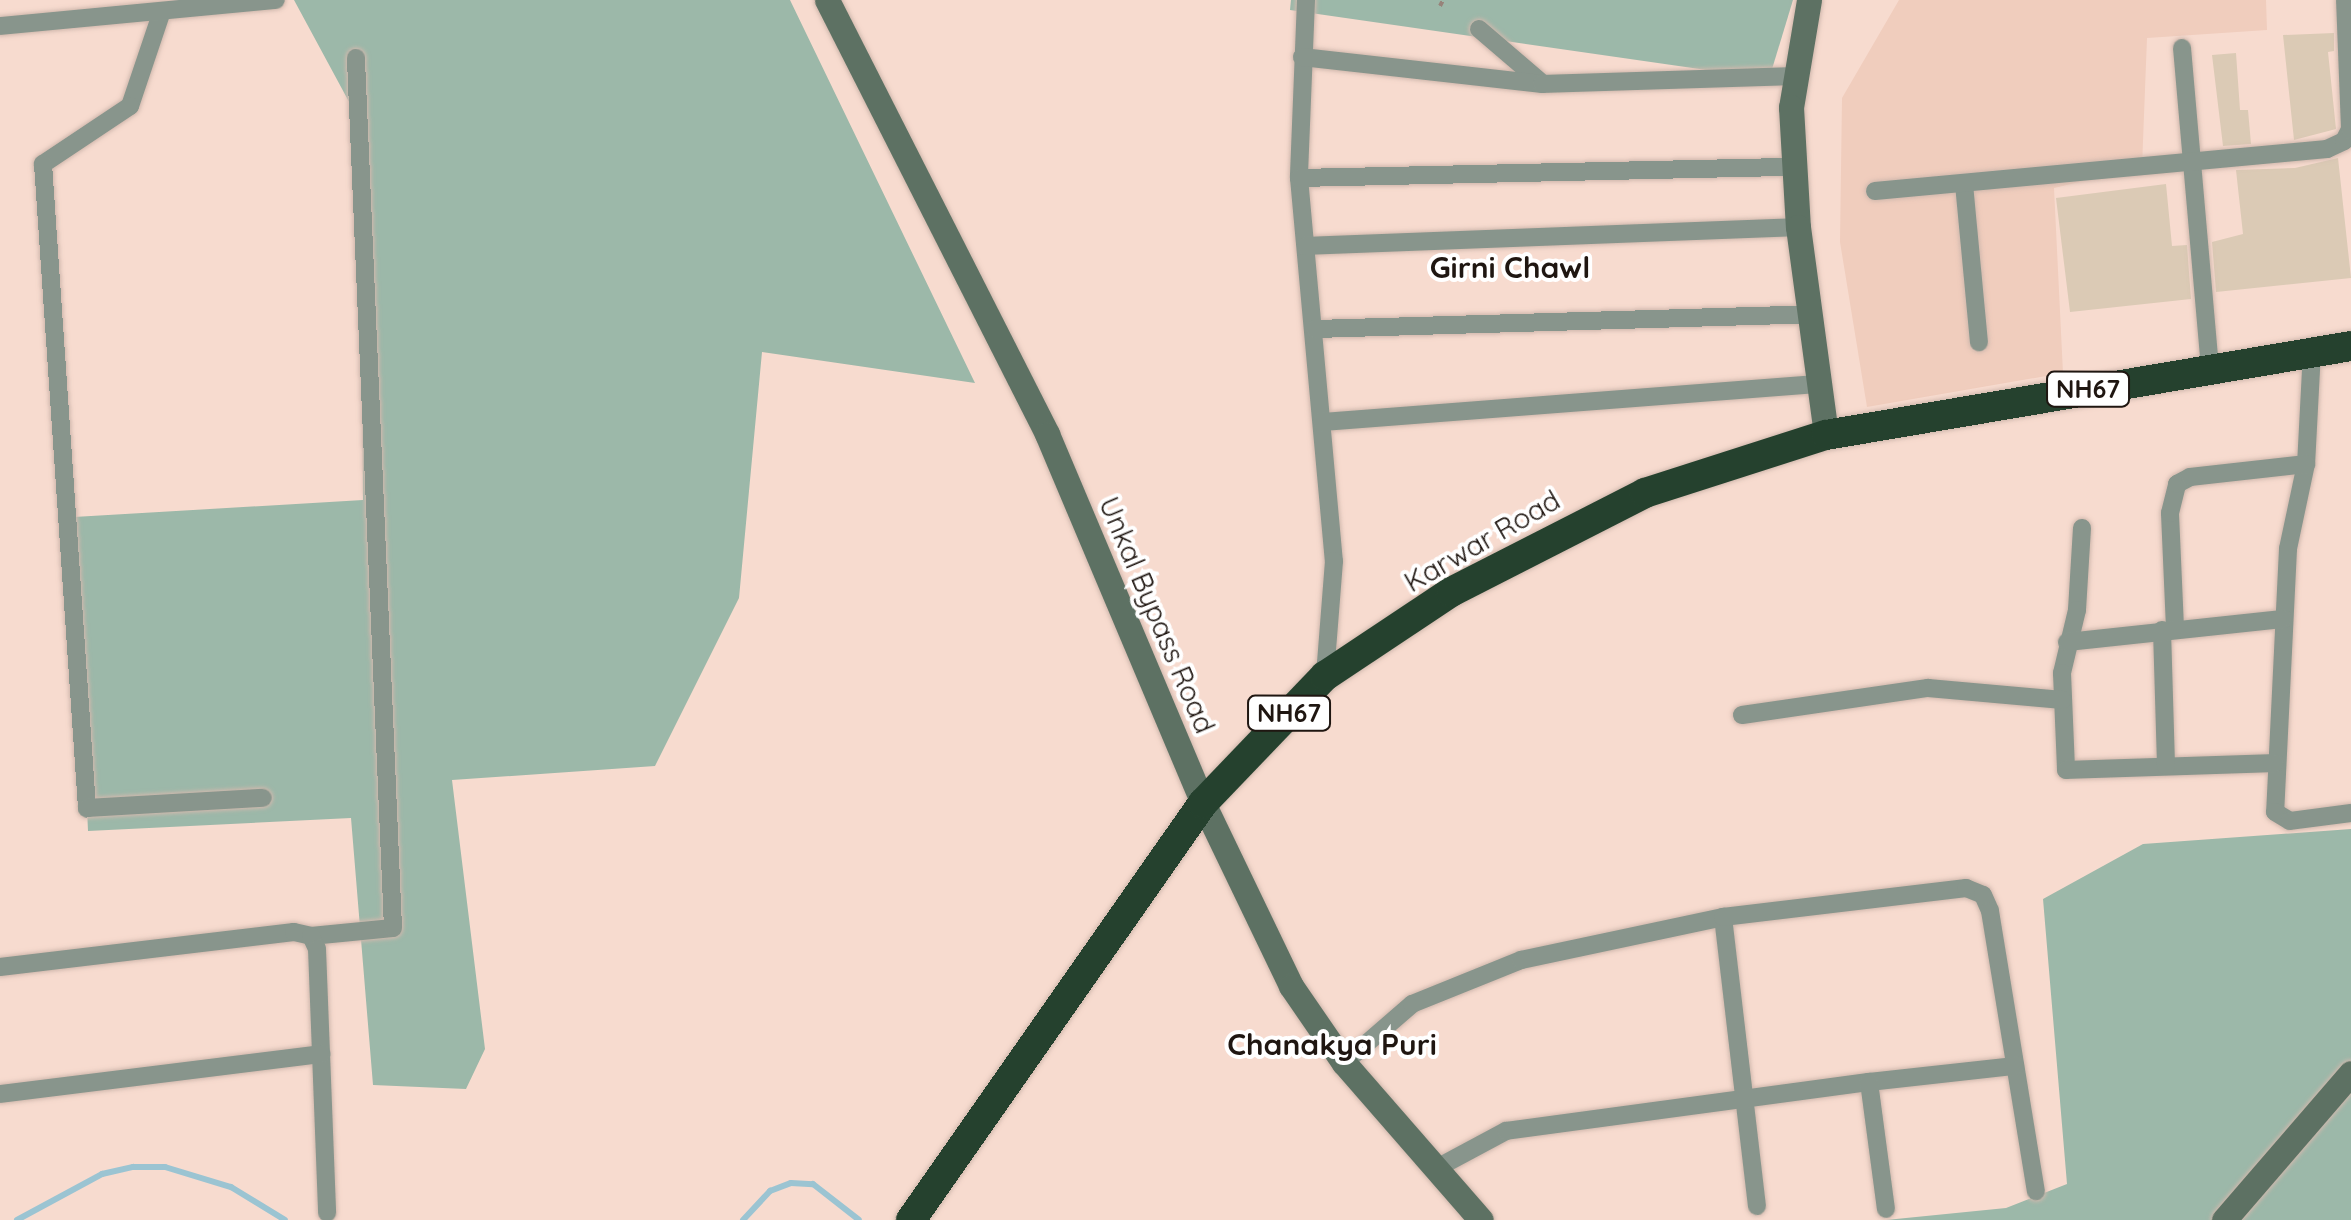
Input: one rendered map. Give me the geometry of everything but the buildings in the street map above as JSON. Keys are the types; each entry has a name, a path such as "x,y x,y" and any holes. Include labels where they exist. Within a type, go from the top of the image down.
{"highway":[{"name":"Karwar Road","path":"918,1211 1203,803 1326,676 1451,592 1562,530 1645,492 1826,435 2351,346"}],"main road":[{"name":"Unkal Bypass Road","path":"827,0 1047,434 1203,803 1291,986 1344,1063 1481,1220"},
{"path":"1809,0 1795,76 1794,167 1815,384 1826,435"},
{"path":"2224,1220 2351,1073"}],"street":[{"path":"0,26 106,9 160,14 276,0"},
{"path":"1306,0 1299,178 1334,560 1326,676"},
{"path":"1876,192 2327,149 2344,141 2350,108 2345,0"},
{"path":"160,14 130,106 43,164 86,808 264,798"},
{"path":"1479,29 1542,84"},
{"path":"2182,48 2210,368"},
{"path":"1302,57 1542,84 1795,76"},
{"path":"0,966 294,932 311,936 394,928 356,58"},
{"path":"1299,178 1794,167"},
{"path":"1964,184 1980,342"},
{"path":"1306,246 1798,227"},
{"path":"1315,329 1811,314"},
{"path":"2312,351 2306,464 2288,550 2275,812 2281,819 2351,813"},
{"path":"1322,422 1815,384"},
{"path":"2166,766 2170,513 2177,484 2190,477 2306,464"},
{"path":"2082,528 2077,610 2067,642 2062,700 2066,770 2276,763"},
{"path":"2067,642 2284,619"},
{"path":"1742,715 1928,688 2062,700"},
{"path":"1344,1063 1412,1004 1457,982 1522,960 1724,917 1966,888 1983,895 2036,1191"},
{"path":"1724,917 1756,1206"},
{"path":"311,936 322,1054 327,1213"},
{"path":"0,1094 322,1054"},
{"path":"1435,1169 1506,1132 1746,1096 2015,1066"},
{"path":"1870,1082 1886,1209"}],"shaded area":[{"path":"1899,0 2266,0 2267,30 2147,38 2142,167 2054,188 2063,373 1867,407 1840,242 1842,98"}],"green space":[{"path":"294,0 790,0 975,383 762,352 739,598 655,766 452,780 485,1049 466,1089 373,1085 351,818 88,831 74,517 363,500 361,124"},
{"path":"1291,0 1793,0 1769,79 1290,10"},
{"path":"2351,829 2351,1220 1886,1220 2006,1208 2067,1184 2043,899 2143,844"}],"waterway":[{"path":"17,1220 102,1174 133,1167 165,1167 231,1187 285,1220"},
{"path":"743,1220 770,1191 791,1183 813,1184 859,1220"}],"district":[{"name":"Girni Chawl","path":"1510,267"},
{"name":"Chanakya Puri","path":"1332,1044"}]}
